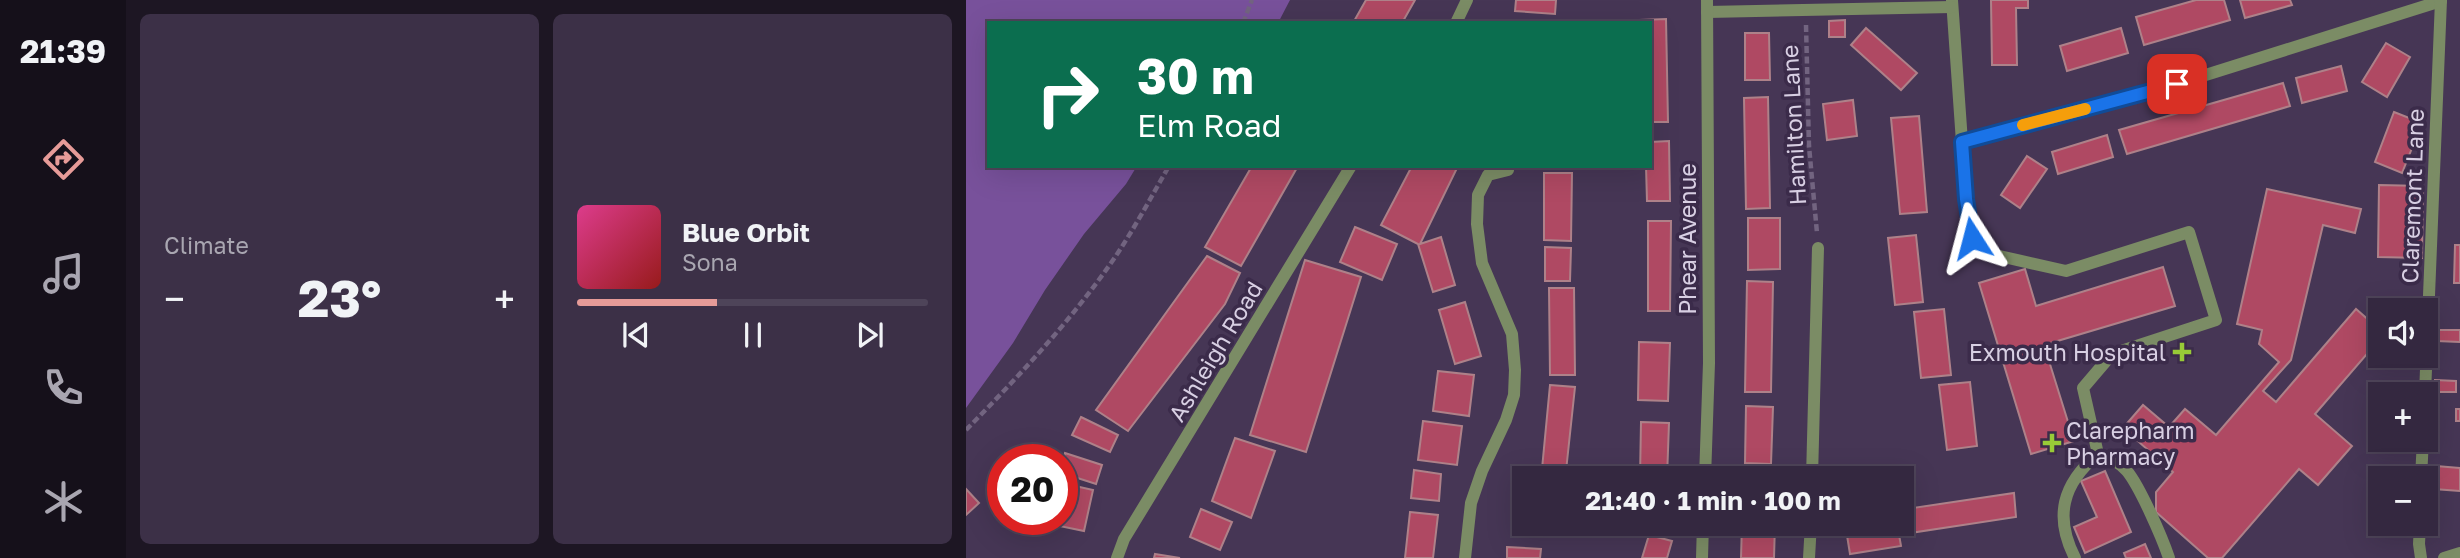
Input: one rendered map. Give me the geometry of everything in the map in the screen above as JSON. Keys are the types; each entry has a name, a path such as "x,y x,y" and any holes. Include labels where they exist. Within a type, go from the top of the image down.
{"street":[{"path":"1458,21 1467,0"},
{"path":"1962,142 2177,84 2441,0"},
{"name":"Claremont Lane","path":"2425,382 2441,0"},
{"path":"1707,6 1806,12 1952,4 1966,199 1972,238 1986,253 2066,271 2189,232 2216,320 2112,354 2083,388 2098,454"},
{"name":"Phear Avenue","path":"1705,466 1709,363 1707,6"},
{"name":"Ashleigh Road","path":"1117,558 1124,539 1350,168"},
{"path":"1465,558 1471,503 1514,396 1512,334 1482,263 1477,224 1478,195 1488,175 1508,170"},
{"path":"1812,466 1818,248"},
{"path":"2075,558 2063,529 2064,504 2070,485 2084,466 2098,454"},
{"path":"2098,454 2110,458 2126,470 2169,558"},
{"path":"1702,558 1703,536"},
{"path":"1810,558 1811,536"},
{"path":"2419,536 2421,558"},
{"path":"2444,558 2460,553"}],"path":[{"path":"1244,21 1252,0"},
{"name":"Hamilton Lane","path":"1806,12 1809,146 1818,248"},
{"path":"966,430 1002,393 1086,296 1111,263 1168,168"}],"shaded area":[{"path":"966,0 1290,0 1279,21 987,21 987,168 1136,168 1126,184 1084,234 1045,290 1013,343 966,408"}],"building":[{"path":"1366,0 1415,0 1403,21 1354,21"},
{"path":"1516,0 1556,0 1555,14 1515,11"},
{"path":"1991,0 2028,0 2028,8 2016,8 2017,65 1992,65"},
{"path":"2196,0 2224,0 2230,20 2144,45 2136,17"},
{"path":"2240,0 2290,0 2292,5 2245,18"},
{"path":"1666,19 1668,122 1652,122 1652,21 1640,20"},
{"path":"1845,20 1845,37 1829,37 1829,21"},
{"path":"1866,28 1917,73 1901,90 1851,45"},
{"path":"2121,28 2128,53 2067,71 2060,46"},
{"path":"1745,33 1769,33 1770,80 1745,80"},
{"path":"2386,43 2410,57 2387,97 2362,82"},
{"path":"2341,66 2347,91 2302,103 2296,78"},
{"path":"2283,83 2290,106 2127,154 2119,130"},
{"path":"1768,97 1770,208 1746,209 1744,98"},
{"path":"1853,100 1857,136 1827,140 1823,104"},
{"path":"2394,112 2422,123 2402,173 2375,162"},
{"path":"1919,116 1927,212 1900,214 1891,118"},
{"path":"2107,135 2113,157 2058,174 2052,152"},
{"path":"1669,141 1670,201 1647,201 1646,168 1652,168 1652,142"},
{"path":"2027,156 2047,169 2020,208 2001,195"},
{"path":"1251,168 1297,168 1241,266 1205,247"},
{"path":"1411,168 1457,168 1420,244 1441,237 1455,285 1433,292 1418,244 1381,225"},
{"path":"1544,173 1572,173 1571,241 1544,240"},
{"path":"2379,185 2423,186 2422,258 2378,257"},
{"path":"2267,189 2361,209 2355,233 2323,225 2291,360 2263,391 2276,402 2356,309 2368,320 2368,353 2315,414 2352,446 2318,485 2299,469 2222,558 2208,558 2156,512 2156,492 2173,472 2123,428 2143,405 2169,427 2185,409 2216,435 2279,362 2259,344 2262,330 2237,324"},
{"path":"1748,218 1780,218 1780,269 1748,270"},
{"path":"1648,221 1671,221 1670,311 1648,311"},
{"path":"1355,227 1397,244 1382,280 1340,262"},
{"path":"1916,235 1923,302 1895,305 1888,238"},
{"path":"2455,245 2460,245 2460,283 2454,283"},
{"path":"1545,247 1571,248 1570,281 1545,281"},
{"path":"1207,256 1240,273 1225,304 1128,431 1096,410"},
{"path":"1305,260 1361,277 1306,452 1250,435"},
{"path":"2163,267 2175,306 2044,345 2074,441 2031,454 1979,283 2025,269 2036,306"},
{"path":"1747,281 1773,282 1771,392 1745,392"},
{"path":"1549,288 1574,288 1575,375 1550,375"},
{"path":"1465,302 1481,356 1455,364 1439,310"},
{"path":"1944,309 1951,375 1921,378 1914,312"},
{"path":"2438,330 2460,330 2460,342 2438,341"},
{"path":"1639,342 1670,343 1668,401 1638,400"},
{"path":"1438,371 1474,375 1469,416 1433,411"},
{"path":"2456,381 2456,392 2438,392 2438,382 2435,382"},
{"path":"1970,382 1977,446 1947,450 1939,385"},
{"path":"1550,385 1575,387 1567,466 1542,466"},
{"path":"1746,406 1773,407 1771,464 1745,463"},
{"path":"2456,409 2460,409 2460,421 2456,421"},
{"path":"1081,417 1118,435 1110,452 1072,435"},
{"path":"1423,421 1462,426 1457,465 1418,460"},
{"path":"1641,422 1669,423 1667,466 1640,466"},
{"path":"1235,438 1275,451 1251,518 1212,501"},
{"path":"1078,457 1102,465 1096,484 1078,478"},
{"path":"2438,466 2460,468 2460,491 2438,489"},
{"path":"1414,470 1441,474 1439,501 1411,498"},
{"path":"2105,471 2131,532 2085,553 2074,527 2097,517 2081,481"},
{"path":"1078,487 1093,490 1084,531 1078,530"},
{"path":"966,489 979,503 966,515"},
{"path":"2014,493 2016,517 1914,532 1914,508"},
{"path":"1201,509 1232,522 1220,550 1190,537"},
{"path":"1410,512 1438,515 1433,558 1405,558"},
{"path":"1649,536 1672,541 1667,558 1642,558"},
{"path":"1742,536 1775,536 1774,558 1741,558"},
{"path":"1847,536 1899,536 1901,546 1850,554"},
{"path":"2145,544 2151,558 2126,558 2124,553"},
{"path":"1507,547 1541,549 1540,558 1507,558"},
{"path":"1155,554 1180,558 1154,558"}],"slow traffic":[{"path":"2023,125 2085,109"}],"place":[{"name":"Exmouth Hospital","path":"2182,352"},
{"name":"Clarepharm Pharmacy","path":"2052,443"}],"route":[{"path":"1972,238 1962,142 2177,84"}]}
